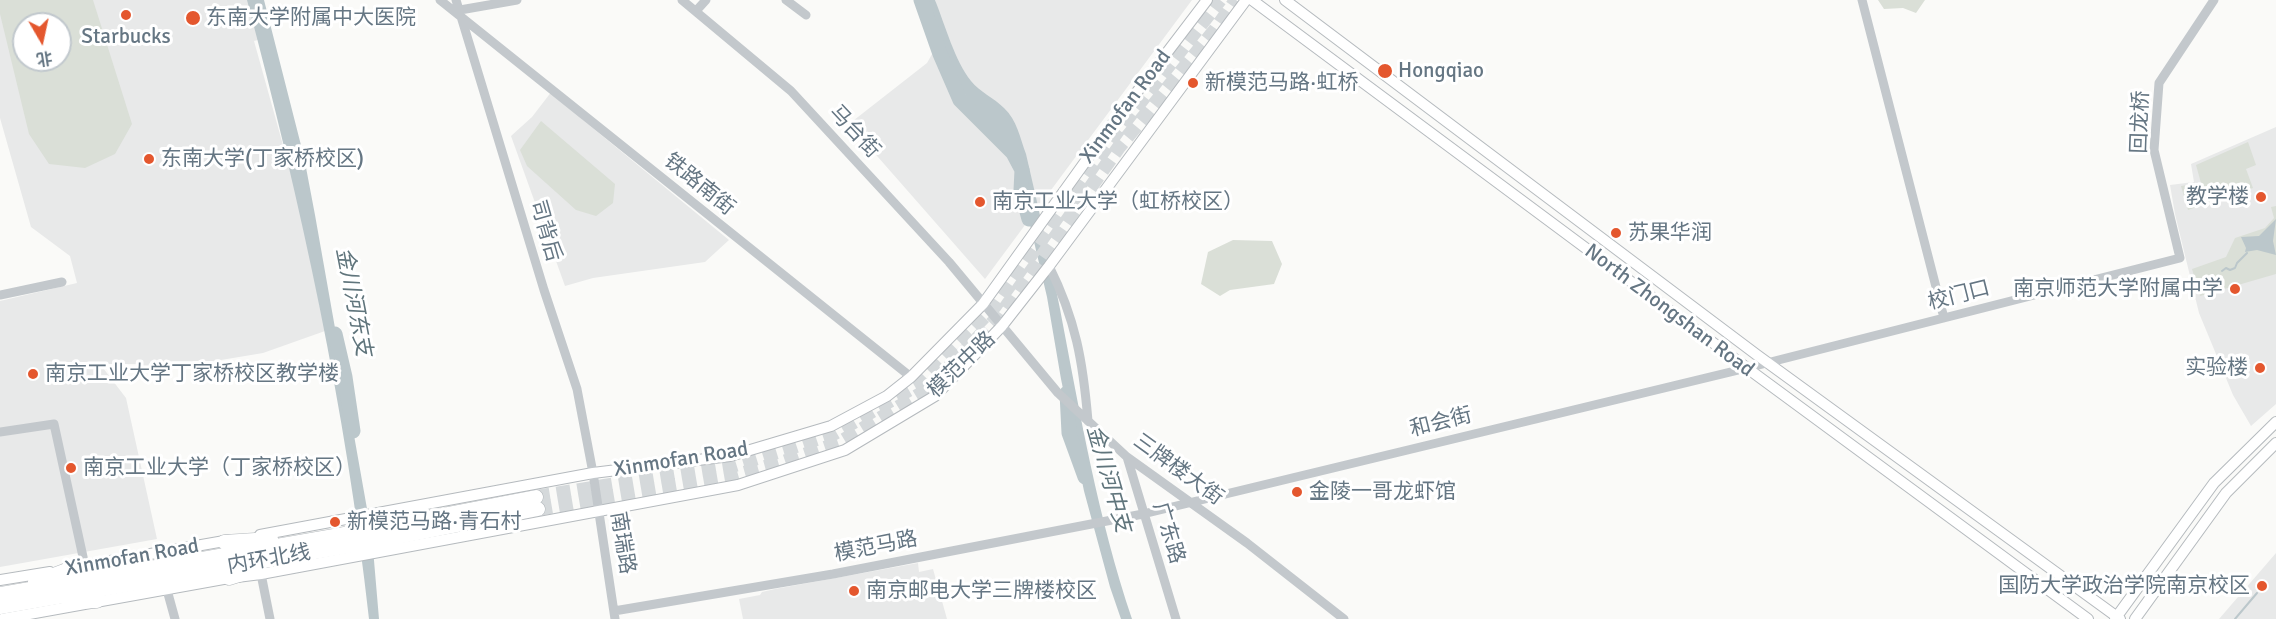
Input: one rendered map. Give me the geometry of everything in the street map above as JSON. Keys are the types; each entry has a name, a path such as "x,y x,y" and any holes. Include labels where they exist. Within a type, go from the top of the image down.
{"highway":[{"name":"内环北线","path":"1,600 305,553 333,545 392,517 537,503 383,540 333,545 1,600"},
{"path":"224,542 333,545"},
{"path":"228,578 305,553"},
{"path":"1,600 78,567"},
{"path":"1,600 97,601"}],"main road":[{"name":"Xinmofan Road","path":"78,567 332,521 392,517 593,473 730,456 831,426 887,396 911,377 983,304 1107,130 1207,0"},
{"name":"模范中路","path":"501,530 738,485 845,450 935,396 1002,326 1246,0"},
{"name":"North Zhongshan Road","path":"1252,0 2088,619"},
{"name":"North Zhongshan Road","path":"1285,0 1767,363 2117,618"},
{"path":"2117,618 2214,483 2276,422"},
{"path":"2135,619 2226,493 2276,443"},
{"name":"Xinmofan Road","path":"97,601 261,574 333,545 396,549 501,530"}],"street":[{"name":"铁路南街","path":"440,0 911,377"},
{"name":"司背后","path":"456,0 544,290 577,389 593,473"},
{"path":"460,10 517,0"},
{"name":"马台街","path":"682,0 791,91 949,262 983,304"},
{"path":"696,11 706,0"},
{"path":"786,0 806,15"},
{"path":"1862,0 1944,318"},
{"name":"回龙桥","path":"2180,258 2154,150 2159,83 2214,0"},
{"name":"校门口","path":"1747,368 2180,258"},
{"path":"1049,266 1060,289 1078,340 1084,370 1088,421"},
{"path":"0,295 62,282"},
{"name":"三牌楼大街","path":"983,304 1058,393 1126,457 1247,543 1344,619"},
{"name":"和会街","path":"1143,514 1747,368"},
{"path":"0,432 54,424 78,567"},
{"name":"广东路","path":"1126,457 1176,619"},
{"name":"南瑞路","path":"593,473 614,615"},
{"name":"模范马路","path":"614,615 1143,514"},
{"path":"261,574 270,619"},
{"path":"167,590 175,619"}],"shaded area":[{"name":"东南大学(丁家桥校区)","path":"0,0 260,0 269,37 254,41 298,199 325,331 263,353 149,372 136,364 100,364 126,398 157,539 0,567 0,301 77,283 70,256 31,227 0,118"},
{"path":"0,0 93,0 132,124 115,154 85,168 49,164 29,134 14,72 72,72 72,12 12,12 12,64 0,14"},
{"path":"247,0 264,0 304,157 372,537 379,619 369,619 348,462 320,307 286,153"},
{"path":"925,0 935,0 965,73 975,85 1000,104 1012,118 1018,130 1026,154 1052,271 1109,543 1132,619 1121,619 1084,491 1047,297 1016,165 1002,140 975,111 960,86"},
{"name":"南京工业大学（虹桥校区）","path":"935,0 1192,0 985,279 849,124 927,63 944,33"},
{"path":"1878,0 1925,0 1916,13 1903,8 1884,9"},
{"path":"552,91 583,120 729,240 705,262 593,278 565,286 511,136 532,117"},
{"path":"541,121 615,184 613,203 596,216 576,210 527,166 520,150"},
{"name":"南京师范大学附属中学","path":"2276,127 2276,404 2251,426 2233,395 2199,313 2170,185 2194,182 2191,164"},
{"path":"2248,142 2256,165 2246,169 2253,188 2188,210 2181,186 2201,183 2196,165"},
{"path":"2276,206 2276,274 2200,296 2192,269 2226,257 2235,238 2265,228 2274,218 2271,207"},
{"path":"2276,219 2273,241 2276,255 2257,250 2245,252 2246,248 2241,237 2259,236"},
{"path":"1233,240 1272,241 1282,264 1274,284 1230,290 1220,296 1201,284 1208,252"},
{"name":"国防大学政治学院南京校区","path":"2276,553 2276,619 2219,619"},
{"name":"南京邮电大学三牌楼校区","path":"918,563 919,572 933,569 947,619 743,619 739,599 775,589"}],"waterway":[{"name":"金川河中支","path":"921,0 940,54 960,100 1013,153 1022,170 1021,190 1029,219"},
{"path":"2222,271 2226,268 2230,270 2235,268 2247,253"},
{"name":"金川河东支","path":"335,334 345,377 353,431"},
{"name":"金川河中支","path":"1067,393 1069,433 1085,477"},
{"path":"2235,619 2257,593"}],"tunnel":[{"path":"536,497 735,465 835,433 917,385 995,306 1117,132 1220,0"},
{"path":"538,509 733,476 783,462 839,443 927,390 1001,314 1119,147 1215,30 1236,0"}],"place":[{"name":"Starbucks","path":"126,15"},
{"name":"东南大学附属中大医院","path":"193,18"},
{"name":"Hongqiao","path":"1385,71"},
{"name":"新模范马路·虹桥","path":"1193,83"},
{"name":"东南大学(丁家桥校区)","path":"149,159"},
{"name":"教学楼","path":"2261,197"},
{"name":"南京工业大学（虹桥校区）","path":"980,202"},
{"name":"苏果华润","path":"1616,233"},
{"name":"南京师范大学附属中学","path":"2235,289"},
{"name":"实验楼","path":"2260,368"},
{"name":"南京工业大学丁家桥校区教学楼","path":"33,374"},
{"name":"南京工业大学（丁家桥校区）","path":"71,468"},
{"name":"金陵一哥龙虾馆","path":"1297,492"},
{"name":"新模范马路·青石村","path":"335,522"},
{"name":"国防大学政治学院南京校区","path":"2262,586"},
{"name":"南京邮电大学三牌楼校区","path":"854,591"}]}
